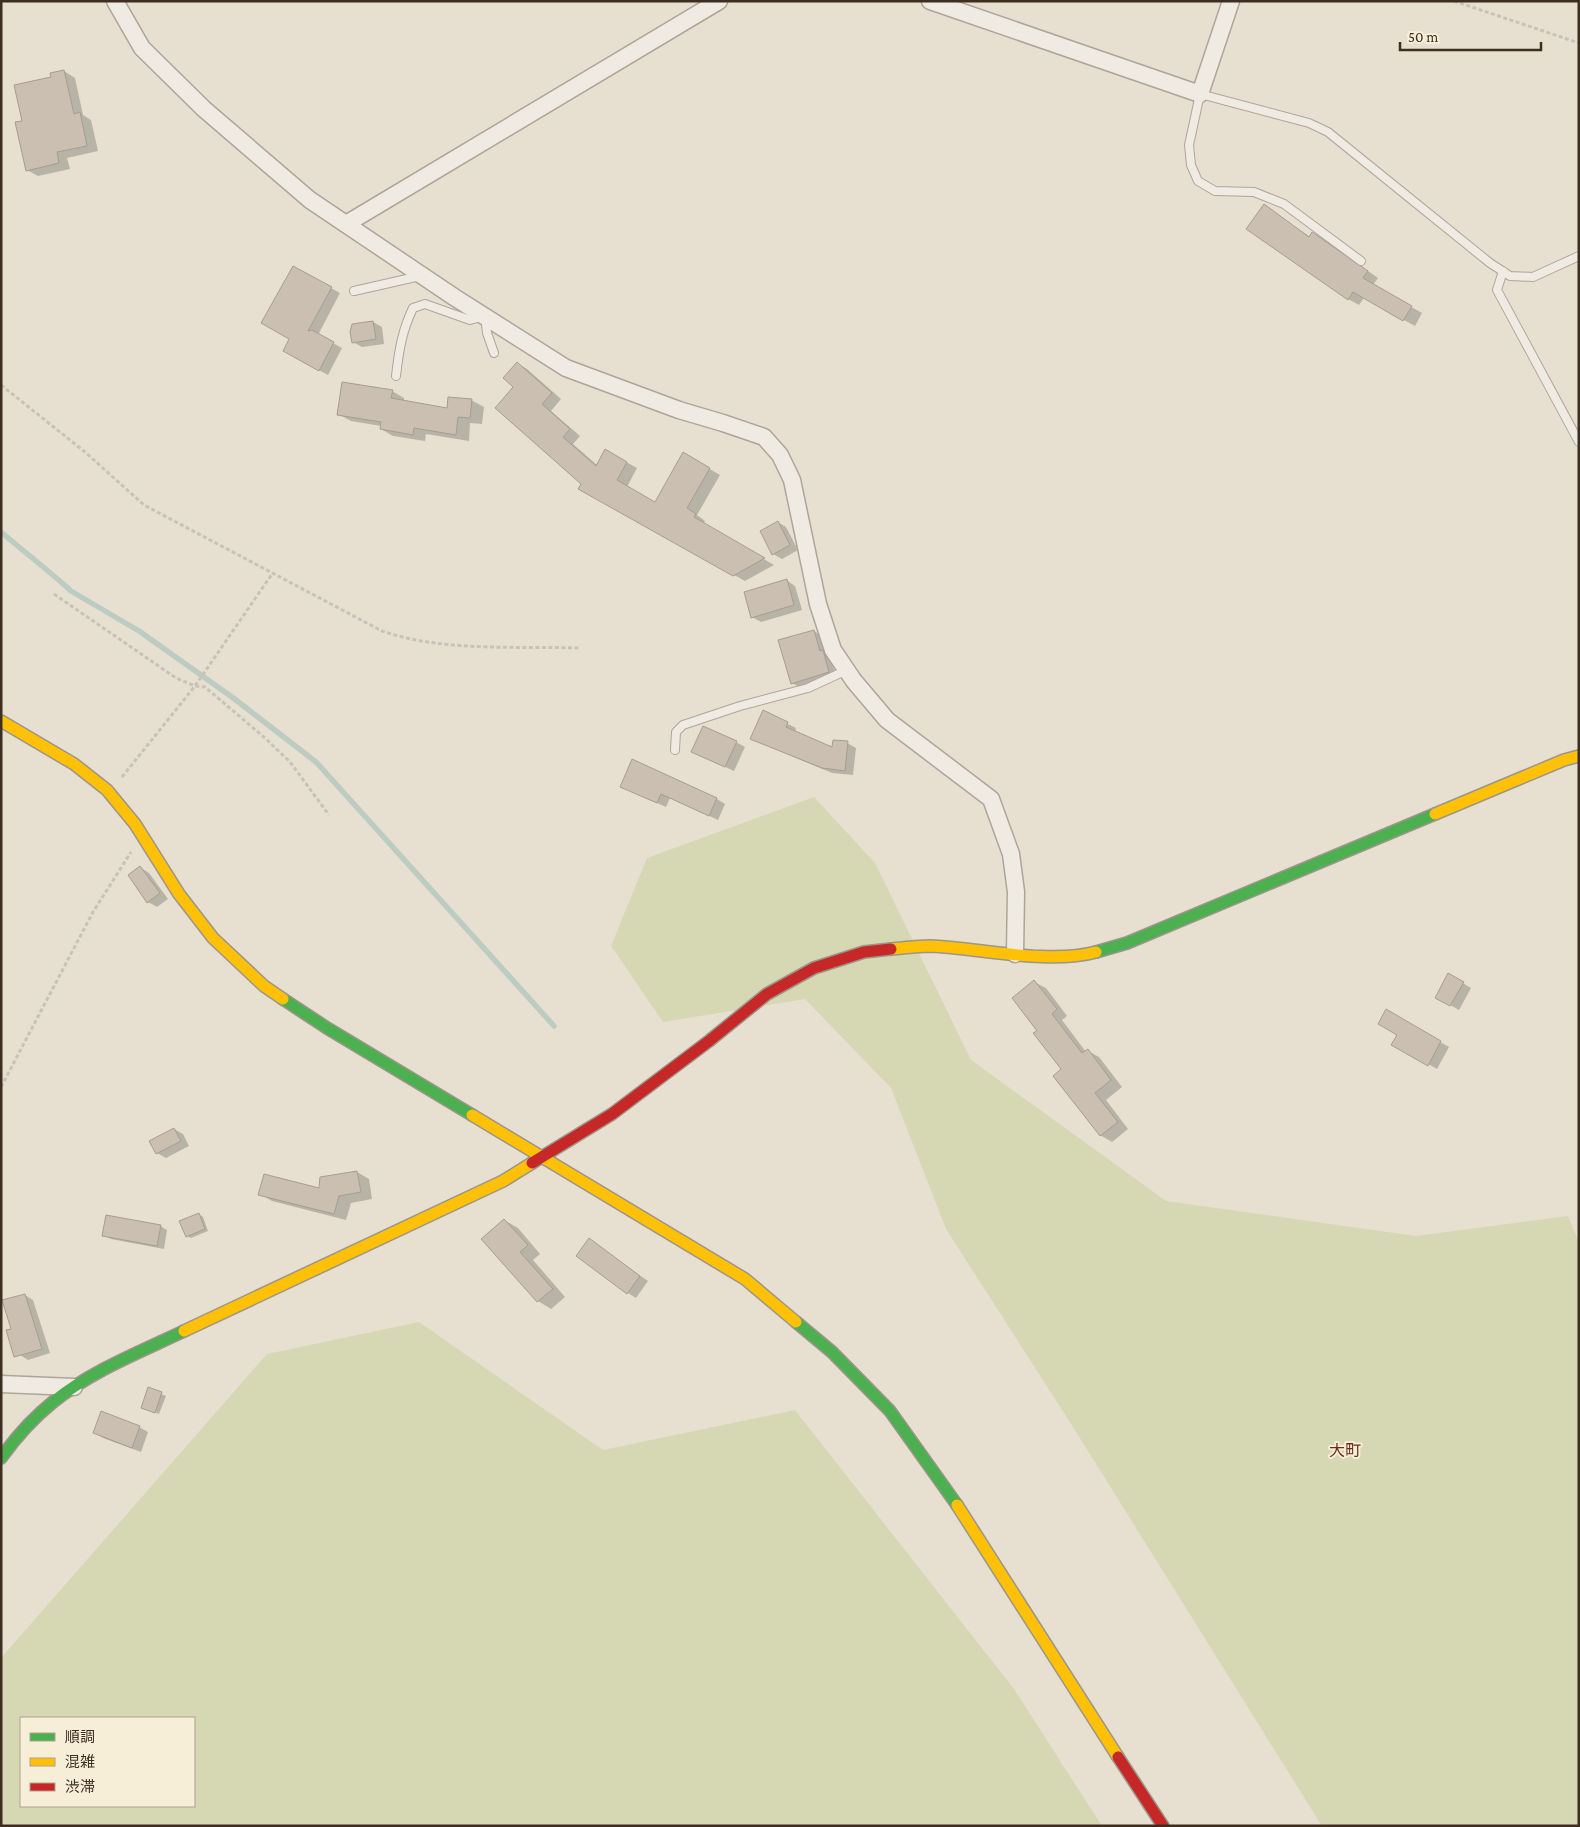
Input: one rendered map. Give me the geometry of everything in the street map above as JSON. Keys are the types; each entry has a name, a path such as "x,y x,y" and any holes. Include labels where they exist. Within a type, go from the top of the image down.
{"street":[{"path":"114,1 142,48 204,109 310,200 566,368 679,410 764,437 780,455 792,480 818,604 833,650 846,670 887,720 991,799 1011,854 1016,892 1015,954"},
{"path":"346,224 719,1"},
{"path":"930,1 1200,94 1231,1"},
{"path":"1,721 74,764 107,790 142,835 179,894 214,938 264,986 327,1028 745,1279 832,1352 890,1411 947,1489 1163,1826"},
{"path":"1,1458 16,1437 46,1408 74,1387 134,1355 504,1181 544,1158 612,1114 709,1041 767,994 814,968 864,952 928,946 1041,956 1084,954 1127,943 1564,760 1579,756"},
{"path":"1,1384 74,1387"}],"lane":[{"path":"1361,261 1284,204 1254,192 1215,190 1198,181 1191,165 1189,145 1200,94 1309,122 1328,132 1490,263 1510,276 1533,277 1579,256"},
{"path":"1502,271 1497,290 1579,442"},
{"path":"354,291 422,275"},
{"path":"396,376 402,336 414,308 425,304 470,320 485,316 487,334 494,353"},
{"path":"675,750 676,732 683,725 740,706 808,688 846,670"}],"path":[{"path":"1454,1 1579,44"},
{"path":"1,385 85,452 144,505 382,631 405,639 445,645 579,648"},
{"path":"107,790 124,776 194,686 272,574"},
{"path":"54,594 176,678 194,686 205,687 290,762 329,815"},
{"path":"1,1087 93,912 142,835"}],"green space":[{"path":"814,797 875,863 971,1060 1166,1201 1416,1236 1568,1216 1579,1243 1579,1826 1322,1826 1073,1427 946,1229 891,1088 805,999 663,1022 611,946 647,858"},
{"path":"419,1322 603,1450 795,1410 1014,1689 1102,1826 1,1826 1,1658 267,1354"}],"building":[{"path":"64,70 74,114 80,112 87,146 57,152 59,163 26,171 15,122 22,121 14,85 51,77 50,73"},
{"path":"1264,204 1309,237 1312,232 1368,271 1363,278 1412,306 1403,321 1353,292 1348,300 1246,229"},
{"path":"293,266 332,287 308,331 312,330 334,342 319,371 283,351 289,339 261,323"},
{"path":"373,321 376,339 352,343 350,332 352,324"},
{"path":"517,362 552,393 542,404 570,429 563,437 596,466 605,449 627,462 617,480 655,502 683,452 710,468 687,508 696,514 694,517 765,558 733,576 578,489 581,484 495,408 513,387 503,378"},
{"path":"342,382 393,390 391,398 447,408 448,397 472,399 470,418 458,417 456,435 414,428 413,435 380,429 381,422 337,415"},
{"path":"778,521 790,545 772,555 760,531"},
{"path":"787,579 794,605 751,618 744,592"},
{"path":"814,630 820,651 823,650 829,672 791,684 778,640"},
{"path":"763,710 788,722 786,727 832,747 833,740 848,741 845,771 822,768 750,739"},
{"path":"703,726 737,741 725,767 691,752"},
{"path":"632,759 717,798 709,816 661,794 657,803 620,787"},
{"path":"140,866 160,893 147,903 128,875"},
{"path":"1448,973 1464,982 1450,1006 1435,998"},
{"path":"1034,980 1057,1009 1052,1014 1082,1053 1088,1049 1111,1080 1095,1093 1118,1122 1100,1136 1053,1076 1061,1069 1033,1033 1037,1031 1012,998"},
{"path":"1386,1009 1441,1041 1428,1066 1391,1045 1397,1035 1378,1024"},
{"path":"174,1128 181,1141 156,1154 149,1141"},
{"path":"357,1171 361,1192 339,1196 334,1214 258,1195 264,1174 319,1188 320,1177"},
{"path":"199,1213 205,1229 186,1237 179,1221"},
{"path":"106,1215 161,1225 157,1246 102,1236"},
{"path":"504,1219 528,1245 520,1252 553,1289 537,1302 481,1239"},
{"path":"589,1238 640,1276 627,1294 576,1256"},
{"path":"25,1294 42,1349 14,1357 6,1330 11,1329 2,1300"},
{"path":"148,1387 162,1392 155,1413 141,1408"},
{"path":"101,1411 140,1426 132,1448 93,1433"}],"waterway":[{"path":"1,532 71,591 139,631 232,697 316,762 554,1026"}],"traffic: fast":[{"path":"1096,952 1127,943 1435,814"},
{"path":"283,999 327,1028 472,1115"},
{"path":"796,1322 832,1352 890,1411 957,1505"},
{"path":"1,1458 32,1421 68,1391 100,1371 184,1331"}],"traffic: slow":[{"path":"1,721 74,764 107,790 135,824 179,894 213,938 264,986 283,999"},
{"path":"1435,814 1564,760 1579,756"},
{"path":"891,949 930,946 1014,955 1057,957 1077,956 1096,952"},
{"path":"472,1115 745,1279 796,1322"},
{"path":"184,1331 503,1181 532,1163"},
{"path":"957,1505 1118,1757"}],"traffic: jam":[{"path":"532,1163 612,1114 709,1041 767,994 814,968 864,952 891,949"},
{"path":"1118,1757 1163,1826"}],"district":[{"name":"大町","path":"1345,1450"}]}
